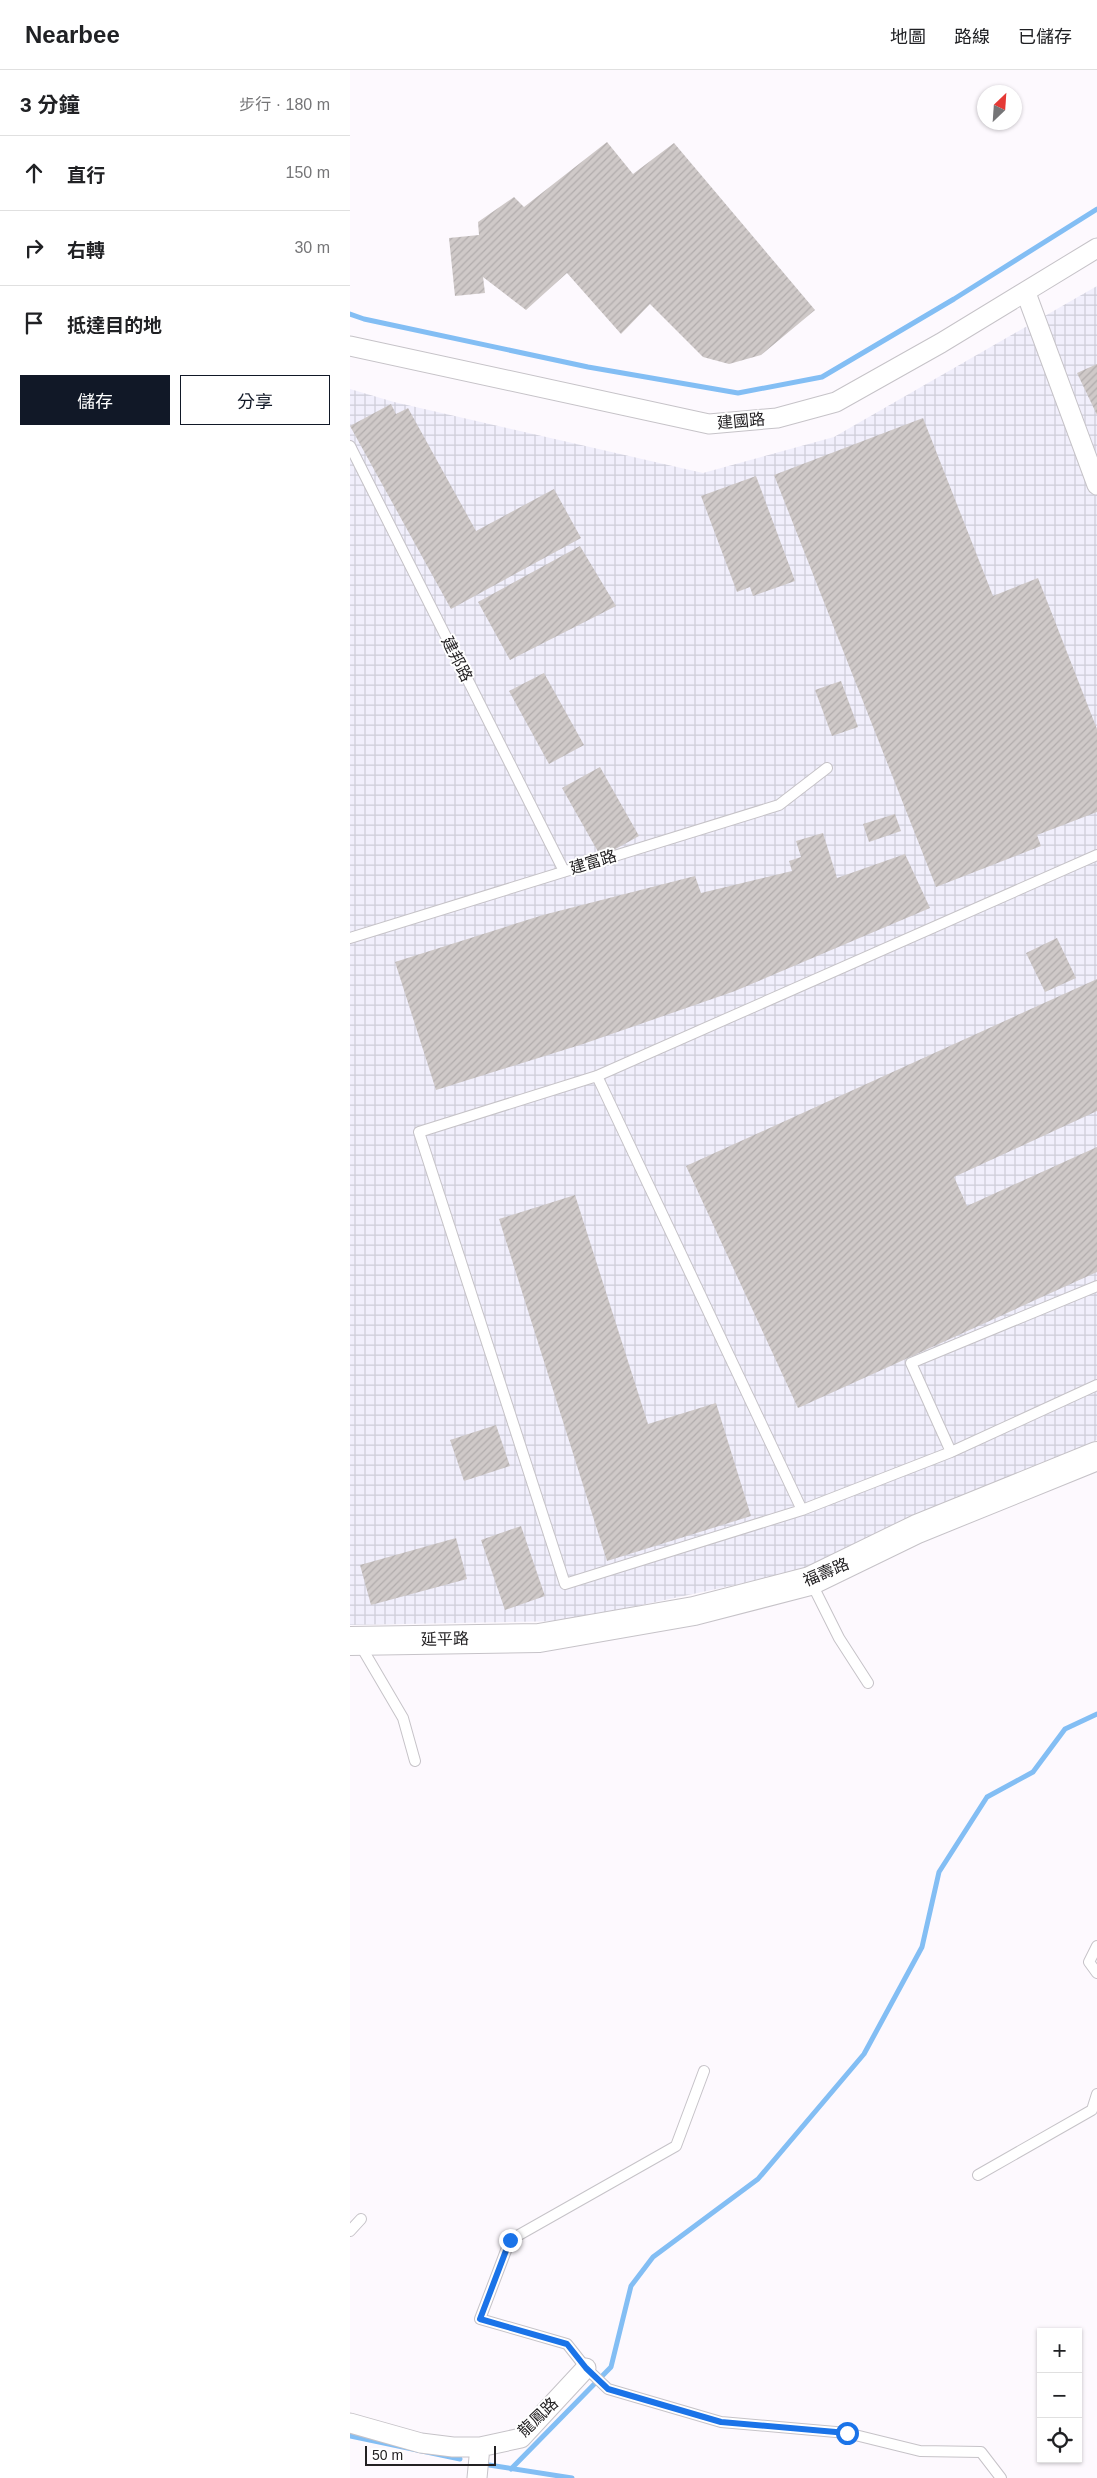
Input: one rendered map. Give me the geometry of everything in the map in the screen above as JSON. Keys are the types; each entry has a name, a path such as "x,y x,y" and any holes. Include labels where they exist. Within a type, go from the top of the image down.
{"street":[{"name":"建國路","path":"350,346 709,424 777,418 836,402 1026,293 1097,248"},
{"path":"1026,293 1097,485"},
{"name":"福壽路","path":"540,1638 694,1611 810,1581 917,1529 1097,1456"},
{"name":"延平路","path":"354,1641 540,1638"},
{"name":"龍鳳路","path":"350,2423 421,2443 453,2447 480,2447 520,2438 586,2368"},
{"path":"477,2478 480,2447"}],"lane":[{"name":"建邦路","path":"350,446 564,872"},
{"name":"建富路","path":"350,938 780,804 827,768"},
{"path":"1097,855 597,1076 419,1132 565,1584 802,1510 951,1452 1097,1384"},
{"path":"597,1076 802,1510"},
{"path":"951,1452 910,1363 1097,1286"},
{"path":"810,1581 839,1638 868,1682"},
{"path":"354,1641 403,1718 415,1761"},
{"path":"1097,1946 1089,1962 1097,1973"},
{"path":"704,2071 676,2146 510,2240 480,2319 567,2344 586,2368 608,2389 721,2422 847,2433 920,2450 981,2452 1001,2478"},
{"path":"978,2174 1092,2110 1097,2094"},
{"path":"350,2231 361,2219"}],"shaded area":[{"path":"1097,286 1097,1440 800,1571 567,1621 350,1625 350,389 394,402 703,473 834,437"}],"building":[{"path":"607,142 633,174 674,143 815,310 761,355 729,364 703,357 650,304 621,334 567,273 526,310 483,277 485,293 455,296 449,238 479,235 478,222 514,197 524,207"},
{"path":"1097,364 1097,415 1077,373"},
{"path":"391,404 396,414 408,408 476,531 554,489 581,538 451,609 350,426"},
{"path":"923,418 993,596 1038,578 1097,729 1097,812 1037,835 1041,846 936,887 774,475"},
{"path":"756,476 795,581 753,596 750,587 737,592 701,496"},
{"path":"580,546 616,606 510,660 478,602"},
{"path":"544,673 584,745 549,764 509,691"},
{"path":"841,681 858,727 832,736 815,690"},
{"path":"600,767 639,836 601,857 562,788"},
{"path":"895,814 901,831 869,842 863,824"},
{"path":"823,833 837,878 905,854 930,908 735,991 583,1044 436,1090 395,962 543,915 695,876 701,893 792,871 789,861 801,857 796,841"},
{"path":"1057,938 1076,978 1045,992 1026,953"},
{"path":"1097,979 1097,1111 954,1177 967,1206 1097,1147 1097,1272 798,1408 686,1166"},
{"path":"575,1195 648,1424 716,1403 751,1516 607,1561 499,1219"},
{"path":"496,1425 510,1466 464,1481 450,1440"},
{"path":"521,1526 545,1596 505,1610 481,1540"},
{"path":"456,1538 467,1579 371,1605 360,1565"}],"waterway":[{"path":"350,314 364,319 588,367 738,393 822,377 954,299 1097,209"},
{"path":"511,2469 611,2367 631,2286 653,2257 758,2179 864,2054 922,1947 939,1872 987,1797 1033,1772 1065,1729 1097,1714"},
{"path":"350,2436 460,2459"},
{"path":"489,2465 572,2478"}],"route":[{"path":"510,2240 480,2319 567,2344 586,2368 608,2389 721,2422 847,2433"}]}
